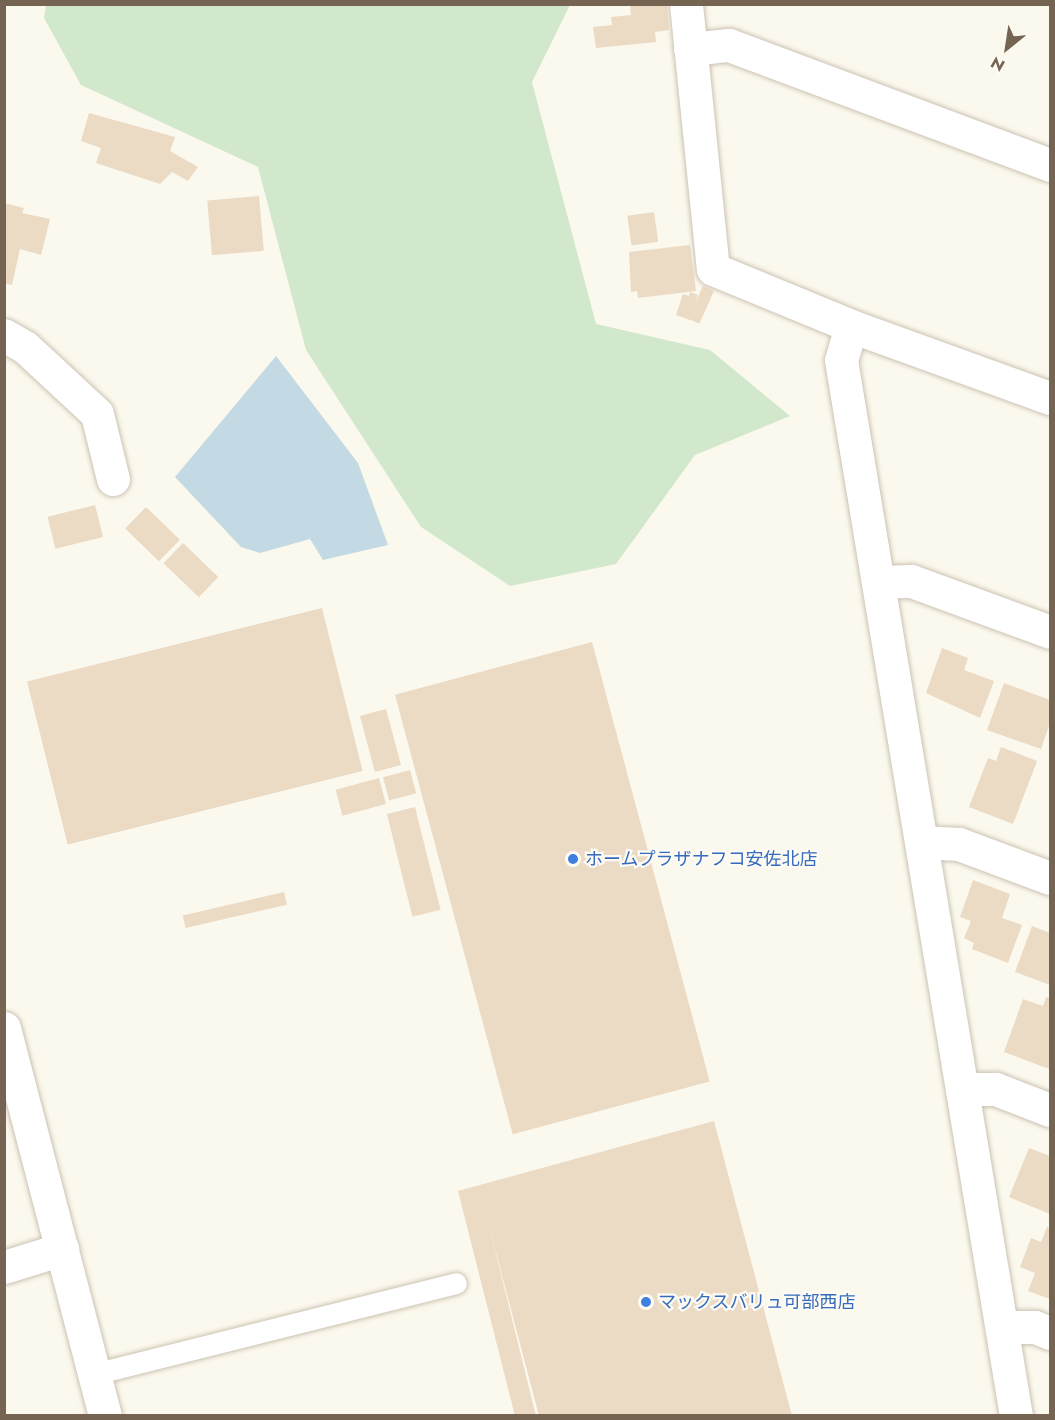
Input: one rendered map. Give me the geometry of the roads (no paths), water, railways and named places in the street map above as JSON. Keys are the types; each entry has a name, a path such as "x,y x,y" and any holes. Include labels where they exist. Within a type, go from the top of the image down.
{"street":[{"path":"686,4 712,269 851,326 1050,398"},
{"path":"690,49 729,45 1050,165"},
{"path":"851,326 841,360 1016,1416"},
{"path":"4,335 25,347 97,414 113,479"},
{"path":"879,582 911,581 1050,632"},
{"path":"921,842 959,844 1050,878"},
{"path":"4,1028 105,1416"},
{"path":"962,1089 996,1089 1050,1110"},
{"path":"4,1267 62,1249"},
{"path":"1002,1326 1035,1327 1050,1333"}],"lane":[{"path":"94,1374 456,1283"}],"water":[{"path":"276,356 358,463 388,545 323,560 310,539 260,553 241,547 175,477"}],"place":[{"name":"ホームプラザナフコ安佐北店","path":"573,859"},
{"name":"マックスバリュ可部西店","path":"646,1302"}]}
